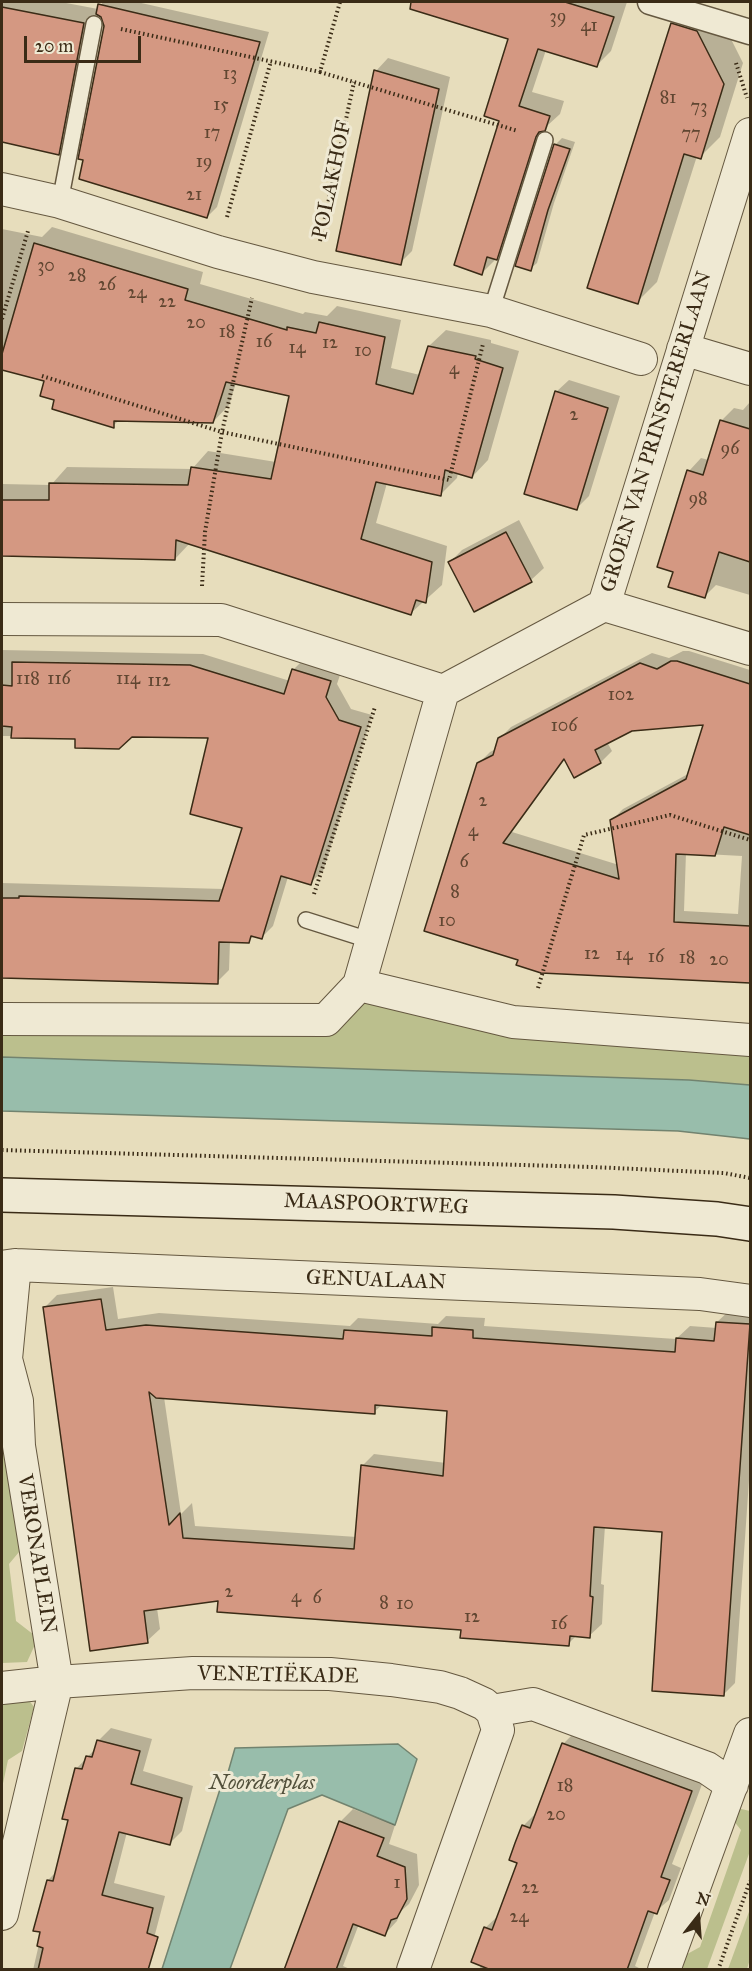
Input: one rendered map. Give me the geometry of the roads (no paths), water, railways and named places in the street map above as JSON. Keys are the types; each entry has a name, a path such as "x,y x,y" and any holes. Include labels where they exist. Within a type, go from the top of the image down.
{"main road":[{"name":"MAASPOORTWEG","path":"2,1195 614,1212 717,1219 750,1224"}],"street":[{"path":"650,2 750,32"},
{"name":"GROEN VAN PRINSTERERLAAN","path":"443,691 604,605 750,134"},
{"path":"2,189 49,200 218,252 313,277 491,311 640,359"},
{"path":"682,349 750,369"},
{"path":"604,605 750,649"},
{"path":"2,619 221,620 443,691 359,986 326,1020 2,1019"},
{"path":"359,986 513,1022 750,1040"},
{"name":"GENUALAAN","path":"8,1266 688,1294 750,1301"},
{"name":"VERONAPLEIN","path":"2,1914 57,1682 19,1446 9,1425 17,1401 4,1365 8,1266"},
{"name":"VENETIËKADE","path":"57,1682 193,1673 330,1674 440,1687 474,1698 492,1711"},
{"path":"2,1688 57,1682"},
{"path":"413,1970 498,1730 492,1711 533,1704 707,1768 732,1785"},
{"path":"663,1970 750,1734"}],"lane":[{"path":"49,200 94,24"},
{"path":"491,311 545,140"},
{"path":"306,920 372,940"}],"water":[{"path":"2,1057 689,1080 750,1085 750,1139 678,1131 2,1111"},
{"name":"Noorderplas","path":"398,1744 417,1759 395,1825 322,1795 288,1809 230,1969 162,1969 235,1748"}]}
